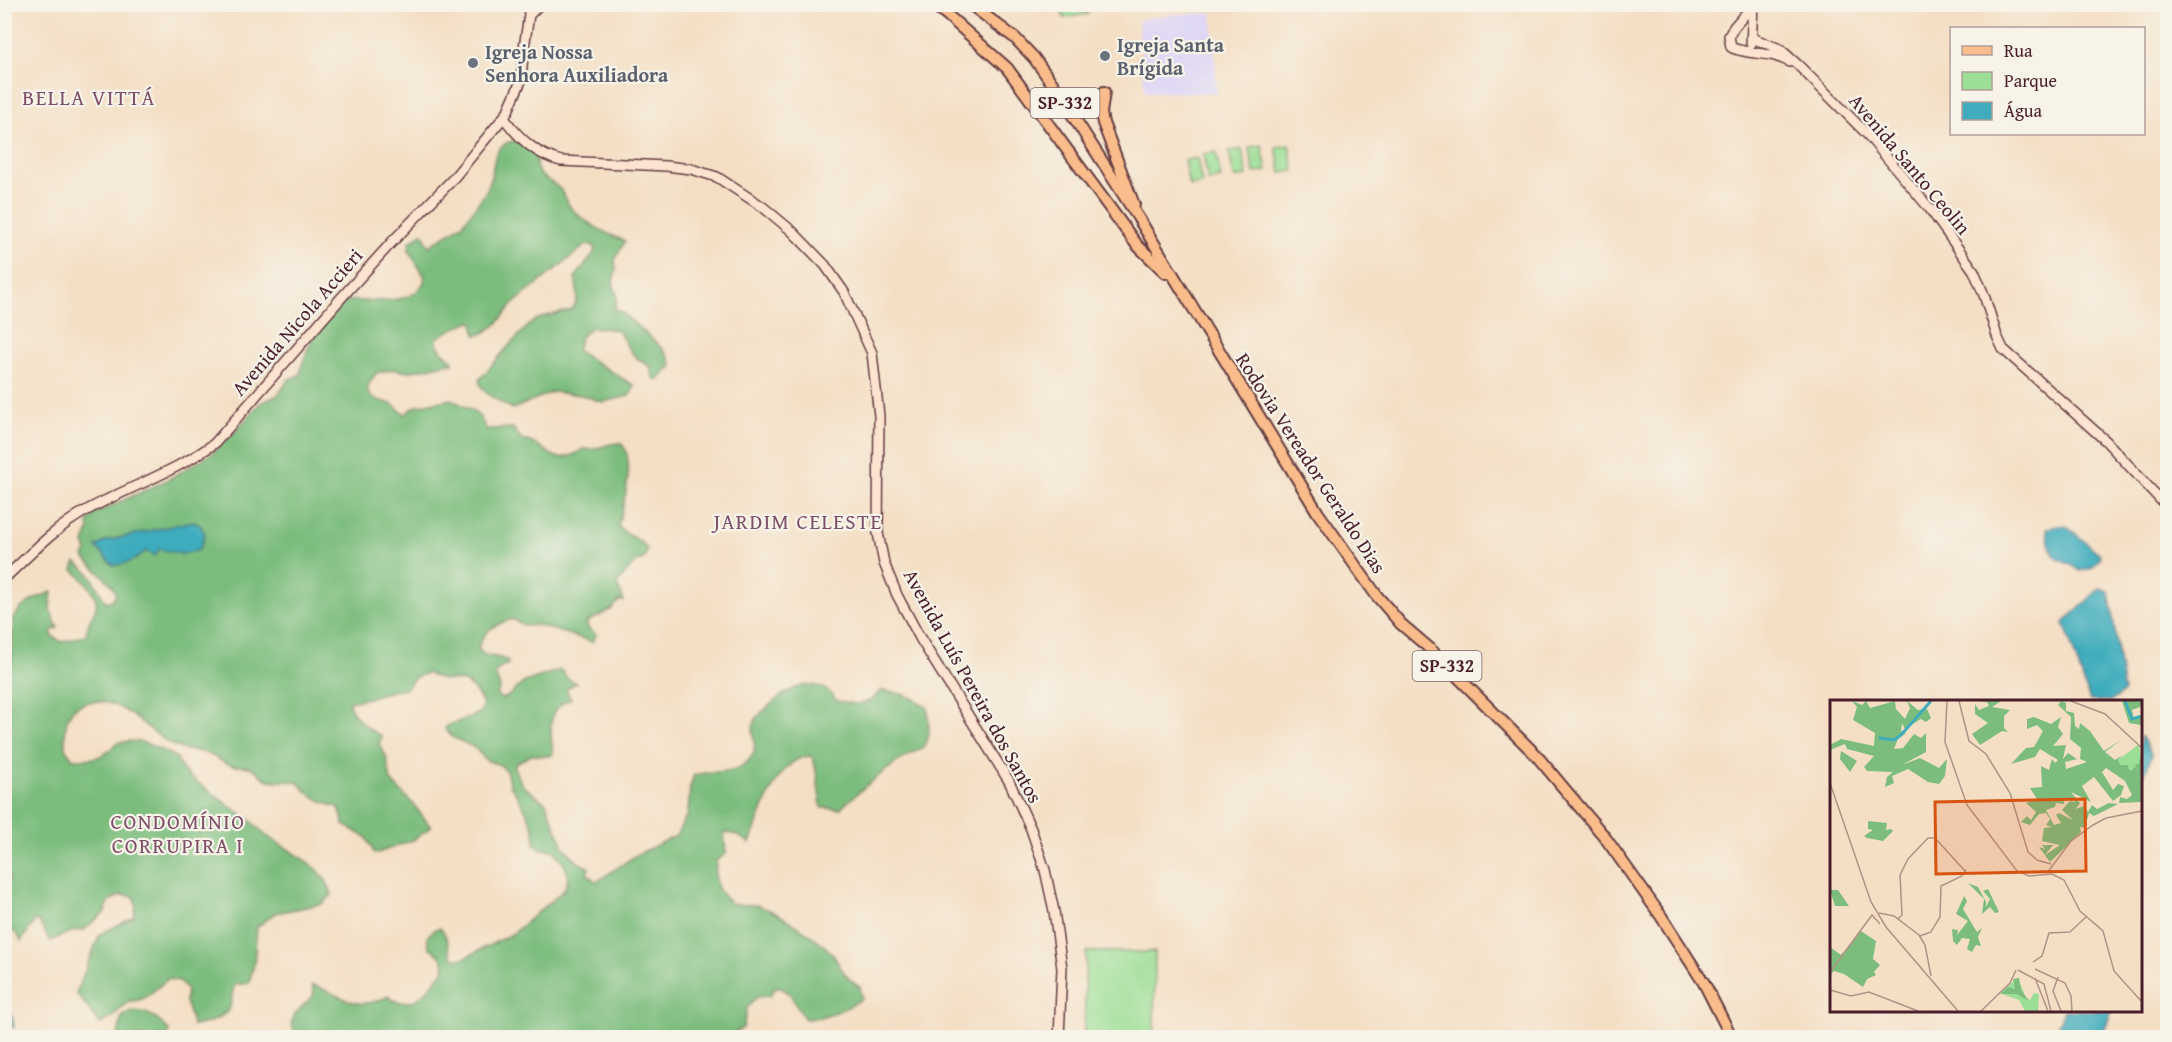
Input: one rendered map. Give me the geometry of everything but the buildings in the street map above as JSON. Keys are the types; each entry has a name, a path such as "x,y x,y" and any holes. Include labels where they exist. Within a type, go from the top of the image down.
{"main road":[{"path":"932,4 1007,68 1137,245 1177,284"},
{"name":"Rodovia Vereador Geraldo Dias","path":"970,4 1015,38 1043,70 1139,219 1318,513 1363,578 1401,624 1428,647 1536,755 1604,836 1692,964 1732,1038"},
{"path":"1104,92 1101,113 1103,123 1123,171 1139,219"}],"street":[{"name":"Avenida Nicola Accieri","path":"4,579 52,535 87,509 190,459 215,443 342,297 452,180 504,118 516,98 521,81 529,10 540,4"},
{"path":"1753,5 1751,45 1746,50 1735,50 1731,47 1729,36 1753,5"},
{"path":"1732,31 1739,28 1746,29 1751,36"},
{"name":"Avenida Santo Ceolin","path":"1751,36 1780,49 1867,134 1941,224 1974,272 1997,336 2004,349 2106,441 2168,508"},
{"name":"Avenida Santo Ceolin","path":"1746,50 1775,56 1798,65"},
{"name":"Avenida Luís Pereira dos Santos","path":"504,118 526,143 547,158 570,162 666,166 691,169 717,177 763,207 792,231 810,247 834,276 872,352 879,416 878,533 884,562 897,595 920,638 1009,781 1031,829 1044,870 1054,911 1062,968 1059,1038"}],"shaded area":[{"path":"1212,13 1217,93 1145,92 1138,20 1175,14"}],"green space":[{"path":"1060,5 1081,5 1088,14 1064,18"},
{"path":"512,141 519,142 536,153 539,173 560,189 570,207 597,228 625,241 615,260 616,270 613,282 617,297 615,309 622,312 659,346 672,366 657,381 653,377 650,366 635,356 618,330 591,327 580,338 577,351 635,386 629,396 603,402 581,395 552,392 513,409 484,390 479,380 526,328 537,319 569,311 575,305 577,294 575,278 595,249 592,245 586,245 514,303 496,325 482,334 476,335 473,323 470,321 438,337 436,340 439,346 453,363 408,371 396,369 376,373 367,387 371,398 392,404 405,414 416,406 451,399 480,417 486,429 513,428 522,440 557,457 563,458 584,449 589,450 616,443 621,443 626,451 627,483 618,526 647,549 645,558 634,563 617,584 624,601 619,601 612,609 587,622 587,627 596,635 593,642 538,625 526,626 512,619 490,629 478,648 487,656 508,661 508,664 501,667 495,674 500,687 497,695 501,699 525,682 559,670 576,683 566,689 571,699 557,708 553,714 551,729 553,754 549,756 531,755 516,763 514,768 523,786 546,803 564,847 578,862 589,868 587,873 596,882 638,854 676,836 688,813 690,787 694,775 729,771 747,762 754,751 753,730 756,719 789,691 812,685 828,691 837,701 856,704 871,700 880,691 887,691 906,695 923,704 928,708 929,734 925,746 892,766 840,809 822,808 812,756 800,758 789,766 772,789 750,843 737,835 724,832 726,854 716,861 717,885 726,899 732,904 763,907 809,934 828,949 848,977 860,987 862,998 851,1006 835,1012 805,1019 790,994 779,986 770,996 757,997 747,1008 743,1028 726,1037 298,1038 291,1024 295,1014 314,995 312,985 357,1003 377,1001 389,996 390,999 400,1002 415,1000 428,990 445,969 440,956 429,947 427,937 435,929 440,928 443,931 453,958 462,959 512,934 562,892 566,886 568,875 565,865 554,850 542,849 535,845 534,829 510,785 506,771 502,766 486,760 475,748 452,737 445,729 448,725 479,713 482,705 479,696 464,682 443,680 427,673 414,678 406,689 348,702 362,723 382,736 379,744 386,756 391,781 431,827 413,840 375,854 366,837 344,825 339,807 327,804 298,783 266,779 252,768 230,765 209,754 182,749 158,736 136,718 112,704 85,703 73,710 67,721 65,748 73,759 102,756 116,743 125,741 148,744 177,758 182,769 190,777 257,826 264,834 313,866 328,884 332,895 322,904 275,913 257,927 254,964 249,983 235,985 229,1009 217,1019 193,1026 185,1001 187,989 179,981 168,979 147,997 129,1001 111,1018 100,1024 76,993 100,934 134,917 136,906 134,896 121,895 109,901 105,912 84,930 73,931 50,941 38,920 21,941 17,934 5,926 5,889 10,878 4,865 4,666 12,645 13,618 22,607 34,599 52,592 50,610 58,628 51,631 53,637 62,642 86,635 96,602 89,586 73,570 76,562 90,574 105,601 111,601 116,595 108,581 84,557 87,551 84,543 89,530 90,518 98,512 167,480 211,454 233,434 260,403 278,395 289,379 300,375 314,335 340,301 402,298 413,294 421,287 425,277 409,251 410,242 423,233 430,246 461,225 488,187 496,154 500,148"},
{"path":"1262,145 1267,171 1254,173 1249,147"},
{"path":"1289,145 1294,171 1281,173 1276,147"},
{"path":"1242,149 1247,176 1234,178 1229,151"},
{"path":"1216,152 1221,178 1208,181 1203,154"},
{"path":"1197,158 1202,184 1189,186 1184,160"},
{"path":"1086,952 1155,952 1154,1037 1084,1037"},
{"path":"131,1011 143,1012 157,1019 169,1031 168,1037 118,1037 121,1018"}],"water":[{"path":"193,521 201,526 205,534 199,550 182,554 159,549 155,556 146,551 131,561 113,565 96,547 106,541"},
{"path":"2065,525 2100,554 2100,559 2092,568 2080,571 2057,558 2052,552 2047,528"},
{"path":"2100,588 2109,591 2124,692 2113,700 2090,700 2064,623"},
{"path":"10,652 13,654 5,678 5,655"},
{"path":"2142,738 2152,755 2142,780"},
{"path":"5,999 9,1000 7,1011 12,1016 14,1027 7,1026 5,1023"},
{"path":"2063,1012 2112,1012 2101,1038 2073,1037 2057,1028"}],"place":[{"name":"Igreja Santa Brígida","path":"1105,56"},
{"name":"Igreja Nossa Senhora Auxiliadora","path":"473,63"}],"district":[{"name":"BELLA VITTÁ","path":"89,98"},
{"name":"JARDIM CELESTE","path":"798,522"},
{"name":"CONDOMÍNIO CORRUPIRA I","path":"178,834"}]}
